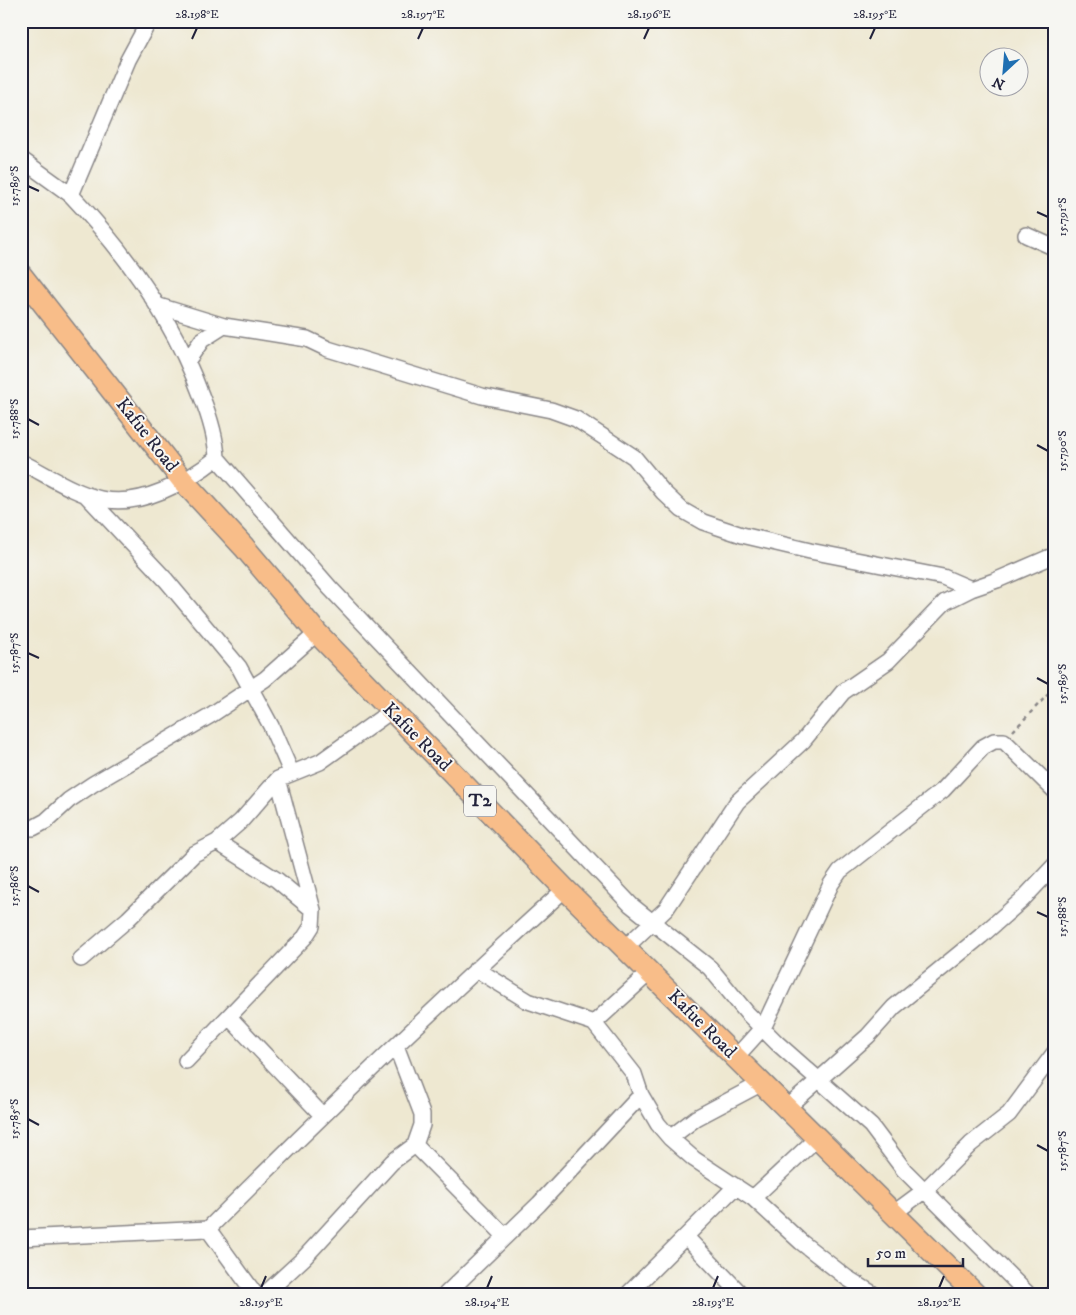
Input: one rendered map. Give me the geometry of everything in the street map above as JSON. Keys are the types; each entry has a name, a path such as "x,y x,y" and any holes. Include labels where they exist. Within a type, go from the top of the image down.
{"highway":[{"name":"Kafue Road","path":"21,274 184,481 244,547 317,633 391,712 565,889 626,947 975,1294"}],"street":[{"path":"72,195 128,60 150,21"},
{"path":"21,160 72,195 106,233 160,306 188,360 206,408 216,446 217,458 330,588 631,905 710,968 762,1028 871,1126 904,1170 1028,1294"},
{"path":"1026,235 1055,248"},
{"path":"160,306 224,326 307,339 328,348 482,396 576,418 634,457 663,492 682,510 703,522 742,535 792,547 943,578 971,589"},
{"path":"188,360 202,340 224,326"},
{"path":"21,462 86,495 117,501 151,494 184,481 217,458"},
{"path":"86,495 184,602 240,667 271,726 284,776 313,910 312,926 305,937 186,1061"},
{"path":"626,947 652,922 679,891 737,802 803,741 842,692 888,661 945,602 971,589 1055,555"},
{"path":"21,828 33,828 46,821 69,800 93,784 211,716 251,689 317,633"},
{"path":"81,959 128,919 194,854 217,842 241,821 284,776 304,770 320,762 391,712"},
{"path":"736,1057 762,1028 780,996 831,884 840,871 943,790 983,747 994,741 1004,741 1055,791"},
{"path":"217,842 282,883 313,910"},
{"path":"787,1108 868,1036 894,1007 981,936 1022,900 1055,866"},
{"path":"21,1238 208,1229 322,1115 476,969 565,889"},
{"path":"476,969 528,1002 594,1023 634,1074 641,1095 658,1124 670,1138 694,1159 753,1198 847,1278 873,1294"},
{"path":"594,1023 650,972"},
{"path":"229,1017 322,1115"},
{"path":"264,1294 304,1258 392,1162 415,1145 422,1125 422,1114 396,1046"},
{"path":"894,1213 925,1190 971,1144 1009,1114 1055,1052"},
{"path":"670,1138 696,1118 762,1083"},
{"path":"446,1294 505,1236 641,1095"},
{"path":"753,1198 818,1138"},
{"path":"415,1145 505,1236"},
{"path":"628,1294 736,1186"},
{"path":"208,1229 254,1294"},
{"path":"686,1237 741,1294"},
{"path":"1052,1294 1055,1290"}],"path":[{"path":"1004,741 1035,705 1055,687"}]}
